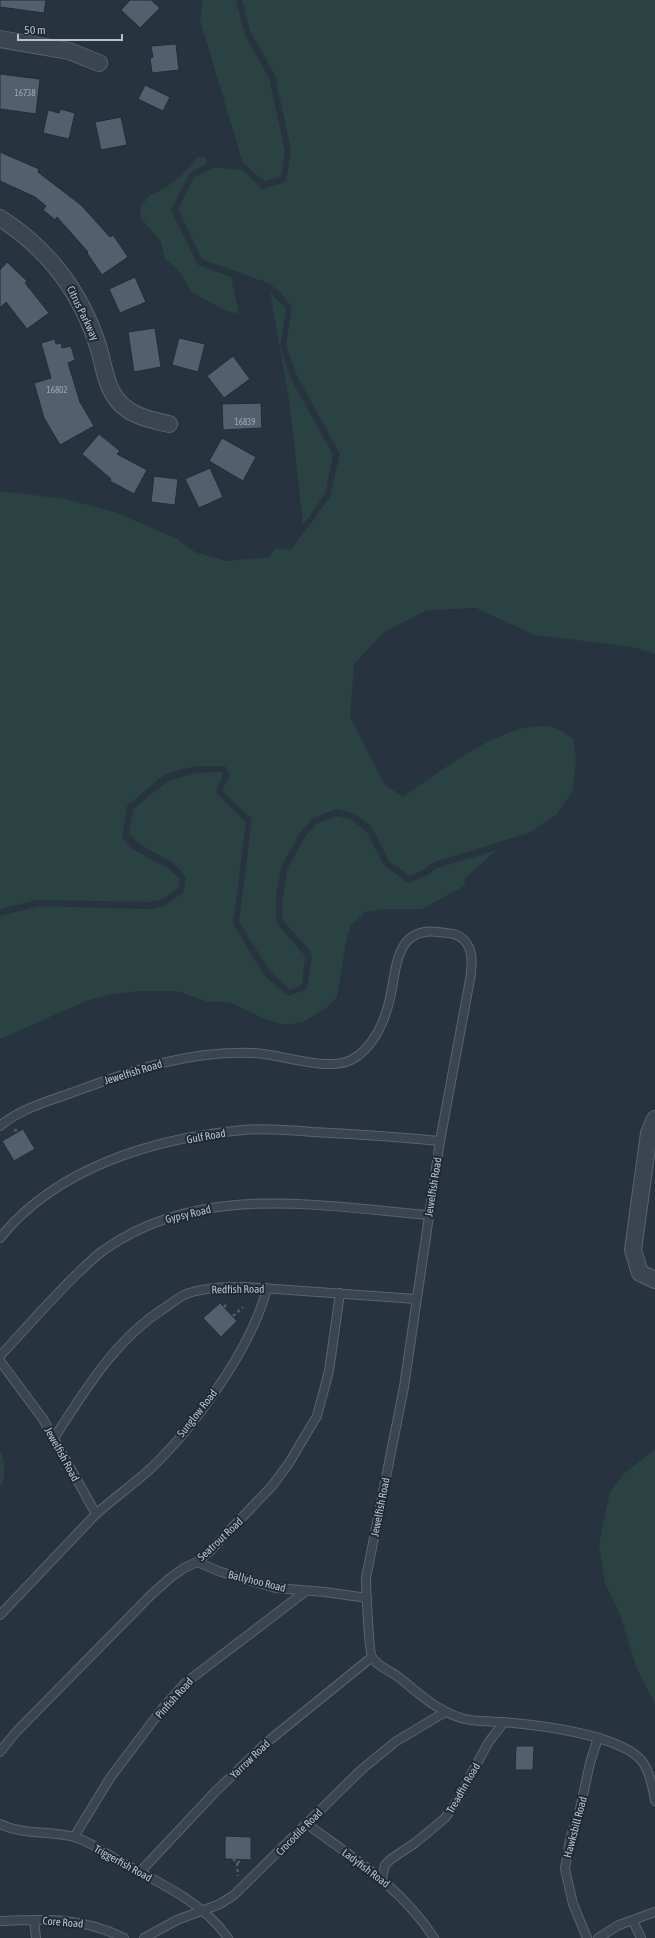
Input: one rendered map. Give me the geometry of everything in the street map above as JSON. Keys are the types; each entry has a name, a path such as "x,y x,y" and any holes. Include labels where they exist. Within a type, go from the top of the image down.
{"street":[{"path":"0,39 69,51 99,63"},
{"name":"Citrus Parkway","path":"0,218 18,229 36,244 67,281 90,323 98,346 105,376 119,402 128,411 168,424"},
{"path":"655,1119 649,1133 633,1250 640,1273 655,1280"}],"lane":[{"name":"Jewelfish Road","path":"0,1126 16,1114 34,1106 145,1066 188,1056 219,1053 253,1053 276,1055 321,1064 342,1063 353,1059 374,1038 384,1019 390,998 397,961 403,945 415,936 429,931 454,934 462,938 472,954 471,974 440,1141 404,1387 366,1578 372,1656"},
{"name":"Gulf Road","path":"0,1238 25,1212 47,1194 67,1180 88,1169 165,1144 208,1134 244,1130 274,1130 440,1141"},
{"name":"Gypsy Road","path":"0,1356 43,1309 102,1251 126,1235 161,1220 223,1206 263,1203 309,1203 428,1215"},
{"name":"Redfish Road","path":"54,1438 108,1358 122,1342 151,1316 185,1295 202,1290 222,1287 267,1288 416,1299"},
{"name":"Sunglow Road","path":"96,1514 148,1470 192,1422 235,1360 257,1319 267,1288"},
{"name":"Seatrout Road","path":"0,1752 21,1726 152,1594 184,1568 198,1562 243,1518 272,1486 289,1463 316,1416 329,1371 340,1293"},
{"name":"Jewelfish Road","path":"0,1361 43,1419 96,1514"},
{"path":"0,1615 96,1514"},
{"name":"Ballyhoo Road","path":"198,1562 221,1572 276,1588 325,1592 367,1598"},
{"name":"Pinfish Road","path":"74,1837 110,1778 162,1709 184,1684 306,1591"},
{"path":"372,1656 377,1663 397,1676 433,1705 462,1719 504,1722 561,1729 598,1738 614,1744 641,1761 648,1770 655,1801"},
{"name":"Yarrow Road","path":"140,1872 216,1791 266,1743 372,1656"},
{"name":"Crocodile Road","path":"144,1938 177,1920 220,1904 238,1892 361,1770 395,1742 445,1712"},
{"name":"Treadfin Road","path":"382,1878 385,1865 391,1859 415,1843 446,1818 457,1801 488,1743 504,1722"},
{"name":"Hawksbill Road","path":"587,1938 573,1904 565,1869 570,1839 580,1809 590,1763 598,1738"},
{"name":"Triggerfish Road","path":"0,1824 10,1829 31,1834 56,1834 74,1837 170,1889 211,1918 228,1938"},
{"name":"Ladyfish Road","path":"306,1824 382,1878 411,1908 434,1938"},
{"path":"598,1938 619,1924 655,1912"},
{"path":"34,1920 36,1938"},
{"name":"Core Road","path":"0,1921 61,1920 85,1923 104,1928 124,1938"},
{"path":"633,1920 642,1938"}],"path":[{"path":"224,1307 228,1303"},
{"path":"233,1316 243,1307"},
{"path":"233,1859 237,1863 242,1860"}],"green space":[{"path":"203,0 236,0 245,35 269,78 285,151 281,177 264,181 243,163 200,20"},
{"path":"242,0 655,0 655,654 633,647 535,635 476,608 427,610 384,632 354,664 350,717 384,784 403,797 455,761 476,749 517,730 537,726 555,728 573,739 576,758 573,790 557,814 529,833 434,862 410,876 389,861 371,826 353,813 336,809 313,818 300,833 281,867 276,896 276,922 305,956 302,985 290,990 270,971 239,922 252,819 222,791 230,775 225,766 195,766 165,774 127,806 122,837 132,849 166,867 180,879 178,888 161,900 149,902 37,900 0,909 0,491 65,499 115,512 177,539 195,552 226,561 269,557 276,548 291,550 330,497 340,454 297,376 286,345 292,307 279,291 268,283 202,259 178,209 194,178 214,167 243,170 262,189 286,182 291,151 275,75 250,31"},
{"path":"197,157 206,157 207,163 190,173 171,210 198,265 231,277 239,314 222,309 192,292 177,269 165,258 161,242 141,218 140,208 150,195 164,189 180,177 191,166"},
{"path":"270,292 286,309 280,346 291,379 333,455 325,494 303,525 290,406"},
{"path":"221,772 223,775 217,788 217,794 246,822 233,924 264,975 288,996 307,989 312,957 310,951 282,919 287,869 305,837 316,824 336,816 350,819 366,831 384,865 408,883 428,875 437,868 497,850 466,877 464,886 422,909 383,909 365,912 351,925 346,942 337,997 326,1008 303,1022 285,1025 265,1019 229,1002 208,1002 177,991 138,991 108,995 86,1001 0,1039 0,916 38,906 150,909 164,906 183,893 186,878 181,870 174,864 143,846 129,834 133,809 168,781 196,773"},
{"path":"655,1449 655,1704 637,1669 619,1612 605,1583 599,1544 610,1492 625,1473"},
{"path":"0,1452 2,1455 4,1469 2,1483 0,1486"}],"building":[{"path":"0,0 46,0 44,13 0,7"},
{"path":"130,0 151,0 160,8 140,28 121,10"},
{"path":"176,44 179,70 152,73 150,58 153,57 151,46"},
{"path":"0,74 40,79 36,114 0,109"},
{"path":"145,85 170,97 163,111 138,99"},
{"path":"60,109 75,113 69,139 43,133 48,110 59,113"},
{"path":"121,117 127,145 101,150 95,122"},
{"path":"0,152 39,169 38,172 81,205 110,237 113,235 128,257 102,275 87,253 88,252 57,217 55,220 43,210 46,206 35,197 0,181"},
{"path":"7,262 27,281 25,283 49,313 27,329 6,302 0,308 0,270"},
{"path":"135,277 146,302 120,313 109,289"},
{"path":"155,328 161,367 134,372 128,332"},
{"path":"179,338 205,344 198,372 172,365"},
{"path":"55,339 56,344 61,343 62,348 71,346 75,360 68,363 80,402 94,426 60,445 44,418 34,383 51,378 41,343"},
{"path":"233,356 250,379 224,398 207,376"},
{"path":"261,403 262,428 223,430 222,404"},
{"path":"99,434 120,451 117,454 147,470 134,494 110,481 111,479 82,454"},
{"path":"222,438 256,457 243,481 209,461"},
{"path":"210,468 223,497 199,508 185,479"},
{"path":"154,476 178,479 175,505 151,502"},
{"path":"23,1129 35,1149 14,1161 2,1141"},
{"path":"220,1303 237,1321 221,1337 203,1318"},
{"path":"516,1746 534,1746 533,1770 515,1770"},
{"path":"225,1836 251,1837 251,1860 225,1859"}]}
